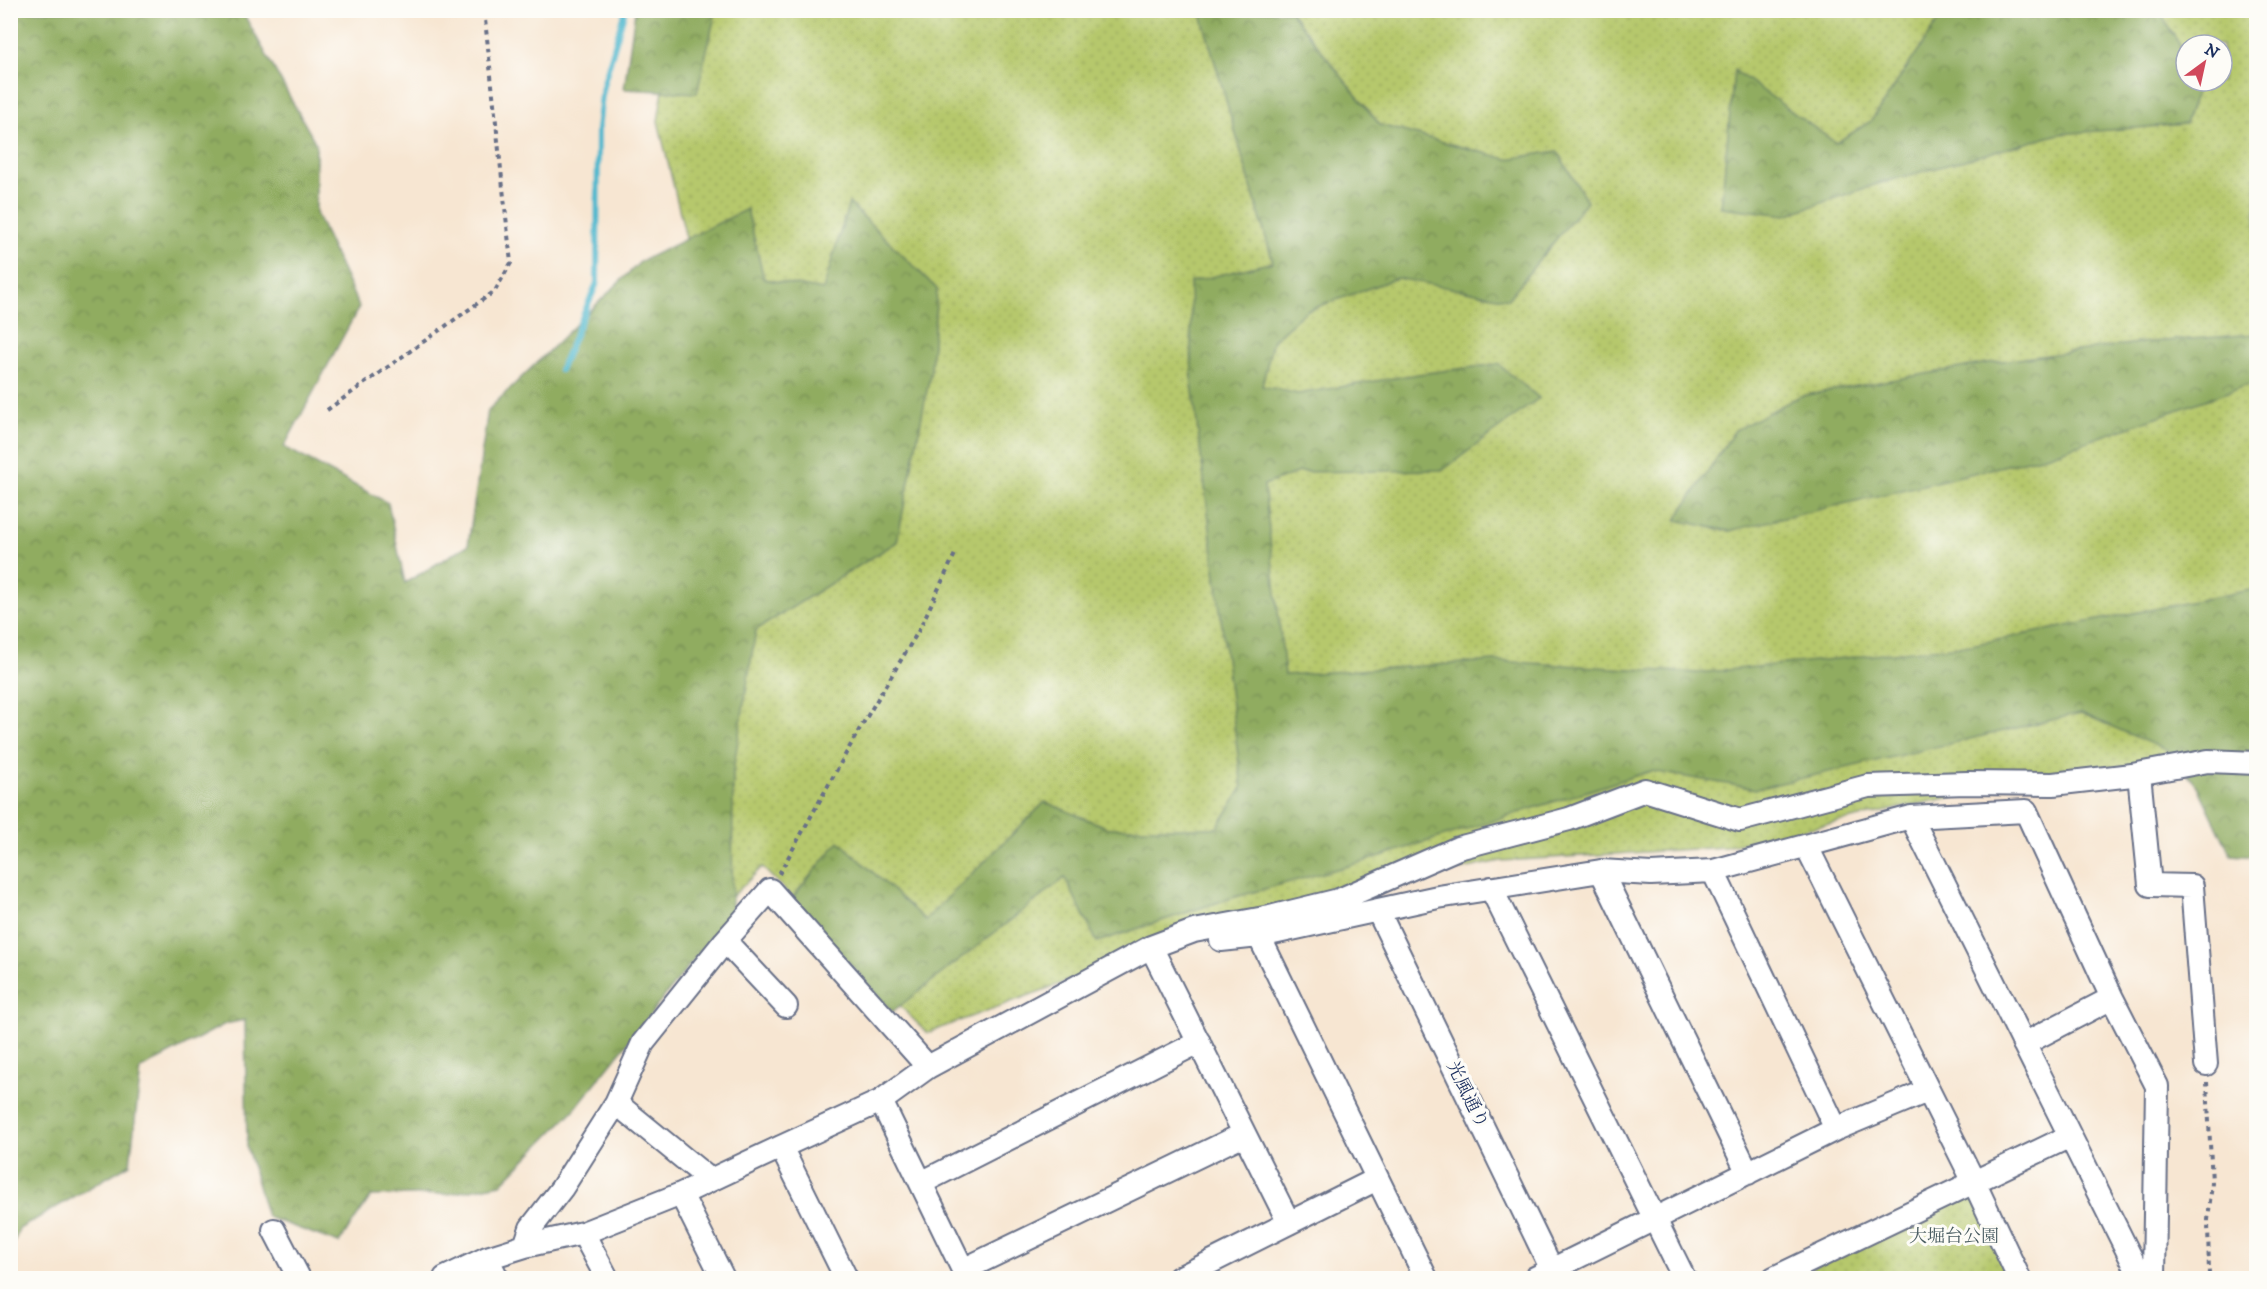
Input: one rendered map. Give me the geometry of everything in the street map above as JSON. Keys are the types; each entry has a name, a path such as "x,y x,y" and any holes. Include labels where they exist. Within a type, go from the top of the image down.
{"street":[{"path":"445,1278 487,1258 525,1246 583,1233 681,1194 881,1101 928,1067 1151,947 1194,932 1339,900 1458,848 1569,819 1645,790 1740,820 1868,786 1967,783 2053,784 2139,774 2208,761 2256,763"},
{"path":"2139,774 2150,885 2192,886 2206,1064"},
{"path":"1151,947 1258,936 1491,888 1601,871 1651,874 1713,871 1911,817 2026,811 2112,998 2157,1086 2154,1278"},
{"path":"1911,817 2141,1278"},
{"path":"1807,847 1974,1182 2019,1278"},
{"path":"1601,871 1748,1173"},
{"path":"1713,871 1836,1129"},
{"path":"1491,888 1684,1278"},
{"path":"525,1246 531,1228 562,1188 616,1103 643,1043 725,941 770,890 928,1067"},
{"name":"光風通り","path":"1378,911 1548,1276"},
{"path":"1258,936 1377,1179 1422,1277"},
{"path":"725,941 786,1006"},
{"path":"1151,947 1289,1223"},
{"path":"2024,1044 2112,998"},
{"path":"921,1183 1198,1042"},
{"path":"1548,1276 1655,1218 1836,1129 1927,1091"},
{"path":"881,1101 965,1274 1244,1134"},
{"path":"616,1103 710,1179"},
{"path":"1787,1276 2070,1136"},
{"path":"781,1147 846,1278"},
{"path":"1179,1278 1377,1179"},
{"path":"681,1194 723,1278"},
{"path":"274,1230 299,1278"},
{"path":"583,1233 607,1278"},
{"path":"487,1258 497,1278"}],"path":[{"path":"327,410 495,291 511,263 484,10"},
{"path":"770,890 858,730 919,630 955,554"},
{"path":"2206,1064 2212,1183 2208,1220 2209,1278"}],"green space":[{"path":"11,11 242,11 316,144 316,213 359,307 284,447 388,503 405,583 468,545 488,410 641,261 747,209 764,279 823,290 849,203 937,289 931,370 897,542 756,630 733,771 732,912 574,1110 501,1184 449,1194 371,1196 339,1243 267,1217 247,1148 245,1020 225,1024 141,1069 130,1164 19,1229 11,1251"},
{"path":"635,11 716,11 697,93 624,89"},
{"path":"676,11 2256,11 2256,754 2064,772 1725,847 1501,861 1252,913 927,1033 762,867 652,977 696,280 658,121"},
{"path":"1200,11 1290,11 1380,125 1507,159 1557,151 1587,201 1508,299 1397,278 1306,311 1273,340 1262,386 1298,394 1418,374 1498,364 1539,398 1443,470 1299,472 1264,485 1285,675 1495,661 1698,673 1971,645 2256,589 2256,857 2231,855 2198,787 2168,751 2081,713 1756,789 1651,771 1362,862 1225,900 1097,942 1065,878 892,1012 792,898 839,841 925,920 1045,802 1108,828 1217,828 1242,788 1192,383 1190,282 1273,262"},
{"path":"1951,11 2159,11 2174,35 2174,93 2196,93 2185,124 2059,134 1874,185 1786,215 1721,207 1734,70 1836,143 1871,121 1936,24"},
{"path":"2256,334 2256,382 2049,455 1729,531 1676,520 1735,430 1800,396 1994,362 2138,343"},
{"name":"大堀台公園","path":"1974,1182 2019,1278 1796,1278"}],"waterway":[{"path":"560,370 597,283 598,129 603,86 625,10"}]}
